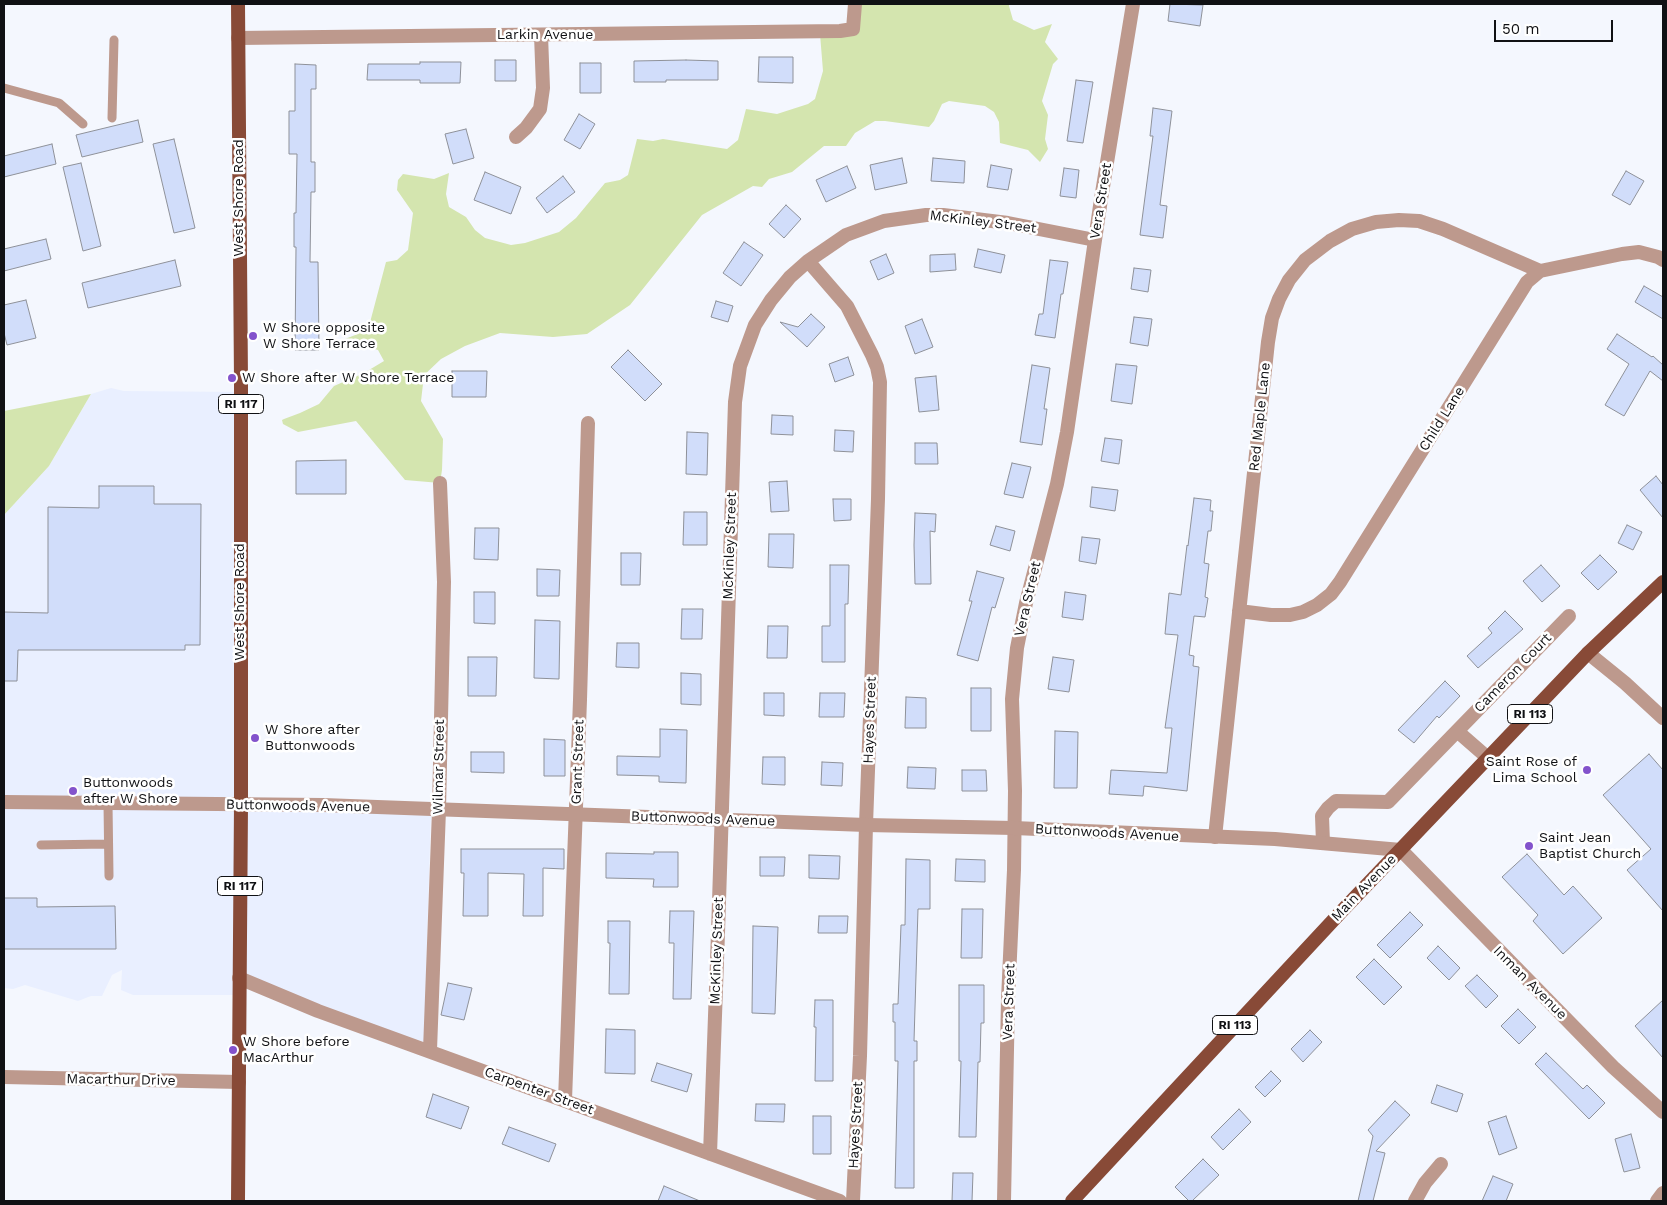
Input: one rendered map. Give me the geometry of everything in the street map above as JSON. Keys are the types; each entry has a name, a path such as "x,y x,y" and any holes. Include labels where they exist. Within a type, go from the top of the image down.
{"main road":[{"name":"West Shore Road","path":"238,4 241,372 241,805 238,1201"},
{"name":"Main Avenue","path":"1072,1201 1340,913 1588,653 1663,582"}],"street":[{"name":"Larkin Avenue","path":"238,38 840,31 853,29 855,4"},
{"name":"Vera Street","path":"1004,1201 1014,828 1012,700 1017,648 1026,603 1057,484 1067,432 1095,240 1133,4"},
{"path":"516,138 540,110 543,88 541,35"},
{"name":"McKinley Street","path":"710,1154 734,402 743,356 754,325 790,277 808,261 846,235 871,225 898,218 926,215 1008,223 1095,240"},
{"name":"Red Maple Lane","path":"1215,837 1267,352 1272,318 1289,280 1305,260 1330,240 1376,222 1398,220 1419,221 1443,229 1540,271"},
{"path":"1540,271 1622,254 1640,252 1662,255"},
{"name":"Hayes Street","path":"808,261 847,306 874,361 880,382 878,499 860,1046 853,1201"},
{"name":"Child Lane","path":"1239,611 1290,615 1303,612 1317,605 1331,594 1527,282 1540,271"},
{"name":"Grant Street","path":"565,1100 588,423"},
{"name":"Wilmar Street","path":"430,1050 439,810 444,582 440,483"},
{"name":"Cameron Court","path":"1323,843 1322,816 1328,808 1336,801 1388,802 1569,616"},
{"path":"1588,653 1626,682 1663,718"},
{"path":"1457,731 1488,758"},
{"name":"Buttonwoods Avenue","path":"4,802 323,805 866,825 1014,828 1275,839 1401,850"},
{"name":"Inman Avenue","path":"1401,850 1613,1067 1663,1112"},
{"name":"Carpenter Street","path":"239,978 318,1010 840,1201"},
{"name":"Macarthur Drive","path":"4,1077 239,1082"},
{"path":"1415,1201 1425,1183 1440,1164"},
{"path":"1657,1201 1663,1193"}],"lane":[{"path":"112,118 114,40"},
{"path":"4,88 59,103 83,124"},
{"path":"108,804 109,876"},
{"path":"41,845 108,844"}],"shaded area":[{"path":"111,388 124,391 240,392 244,806 431,810 424,1042 242,982 236,995 133,995 121,990 122,970 112,975 102,996 91,996 78,1001 25,985 13,989 4,988 4,515 49,466 91,394"}],"green space":[{"path":"858,4 1009,4 1013,20 1034,30 1052,24 1045,42 1058,59 1053,64 1042,101 1048,115 1045,139 1048,149 1040,162 1028,150 1000,143 999,122 994,112 985,106 949,101 942,104 929,127 875,121 855,133 846,146 824,146 792,172 769,179 762,187 753,186 702,215 630,305 587,334 553,337 500,333 465,346 441,359 420,379 423,384 421,401 443,439 440,483 405,480 356,421 298,432 283,424 282,420 319,404 334,386 364,373 384,361 378,350 362,345 346,348 345,339 368,330 386,262 397,260 408,250 413,213 397,190 398,180 403,174 434,179 449,173 446,194 449,207 466,217 475,230 485,238 511,245 525,243 559,232 576,218 605,183 620,180 628,175 637,139 653,141 663,139 727,149 738,140 746,109 777,114 808,104 815,99 823,71 820,34 850,30"},
{"path":"91,394 49,466 4,515 4,411"}],"building":[{"path":"1170,4 1203,5 1200,26 1168,21"},
{"path":"759,57 793,57 793,83 758,82"},
{"path":"495,60 516,60 516,81 495,81"},
{"path":"634,61 718,61 718,80 634,82"},
{"path":"420,62 461,62 460,83 420,83 420,80 367,80 368,64 420,64"},
{"path":"580,63 601,63 601,93 580,93"},
{"path":"295,64 316,65 316,89 311,89 311,162 315,162 315,192 311,192 310,262 318,262 319,350 295,350 296,247 294,247 294,213 296,213 297,154 289,154 289,111 295,111"},
{"path":"1076,80 1093,82 1083,143 1067,141"},
{"path":"1153,108 1172,111 1160,205 1167,206 1163,238 1140,235 1153,136 1150,136"},
{"path":"579,114 595,124 580,149 564,140"},
{"path":"138,120 143,142 82,157 76,135"},
{"path":"466,129 474,158 453,164 445,134"},
{"path":"174,139 195,228 174,233 153,144"},
{"path":"52,144 56,164 4,177 4,156"},
{"path":"902,158 907,183 875,190 870,165"},
{"path":"933,158 965,161 964,183 931,181"},
{"path":"81,163 101,246 83,251 63,167"},
{"path":"991,165 1012,169 1008,190 987,187"},
{"path":"847,166 856,188 826,202 816,180"},
{"path":"1064,168 1079,170 1076,198 1060,196"},
{"path":"1626,171 1644,181 1630,205 1612,195"},
{"path":"485,172 521,187 511,214 474,200"},
{"path":"563,176 575,192 547,213 536,198"},
{"path":"786,205 801,219 784,238 769,224"},
{"path":"46,239 51,259 4,271 4,249"},
{"path":"744,242 763,255 741,286 723,273"},
{"path":"978,249 1005,255 1001,273 974,267"},
{"path":"886,254 894,273 878,280 870,261"},
{"path":"955,254 956,270 930,272 930,255"},
{"path":"175,260 181,286 88,308 82,283"},
{"path":"1050,260 1068,262 1063,294 1061,294 1055,338 1035,335 1039,314 1043,314"},
{"path":"1134,268 1151,270 1148,292 1131,289"},
{"path":"1644,286 1663,297 1663,319 1635,302"},
{"path":"26,300 36,338 7,345 4,333 4,305"},
{"path":"716,301 733,306 728,322 711,317"},
{"path":"811,314 825,327 807,347 780,322 798,327"},
{"path":"1134,317 1152,319 1148,346 1130,343"},
{"path":"922,319 933,347 915,354 905,326"},
{"path":"1617,334 1653,356 1663,365 1663,381 1650,371 1624,416 1605,405 1629,364 1607,349"},
{"path":"628,350 662,384 645,401 611,367"},
{"path":"848,357 854,375 835,382 829,364"},
{"path":"1116,364 1137,366 1132,404 1111,401"},
{"path":"1032,365 1050,368 1044,409 1047,409 1042,445 1020,442"},
{"path":"452,371 487,371 486,397 452,397"},
{"path":"936,376 939,410 919,412 915,378"},
{"path":"772,415 793,416 793,435 771,434"},
{"path":"835,430 854,431 853,452 834,451"},
{"path":"687,432 708,433 707,475 686,474"},
{"path":"1105,438 1122,440 1119,464 1101,461"},
{"path":"915,443 937,443 938,464 915,464"},
{"path":"346,460 346,494 296,494 296,461"},
{"path":"1012,463 1031,467 1023,498 1004,494"},
{"path":"1656,476 1663,485 1663,518 1640,490"},
{"path":"787,481 789,511 771,512 769,482"},
{"path":"99,486 154,486 154,504 201,504 200,645 185,645 185,650 18,650 17,681 4,681 4,612 48,613 48,507 99,508"},
{"path":"1092,487 1118,490 1115,511 1090,507"},
{"path":"1194,498 1211,500 1210,511 1213,511 1211,531 1208,531 1204,563 1209,564 1205,597 1208,598 1205,617 1194,616 1189,655 1194,656 1193,666 1199,667 1187,791 1144,786 1143,796 1109,794 1111,770 1167,773 1172,728 1165,728 1178,635 1165,634 1169,593 1181,595"},
{"path":"833,499 851,499 851,520 834,521"},
{"path":"684,512 707,512 707,545 683,545"},
{"path":"915,513 936,514 935,532 930,531 931,584 915,584"},
{"path":"1627,525 1642,532 1633,550 1618,543"},
{"path":"996,526 1015,531 1010,551 990,545"},
{"path":"475,528 499,528 498,560 474,559"},
{"path":"769,534 794,534 793,568 768,567"},
{"path":"1082,537 1100,539 1096,564 1079,561"},
{"path":"621,553 641,553 640,585 621,585"},
{"path":"1600,555 1617,572 1598,590 1581,573"},
{"path":"830,565 849,565 848,604 845,604 845,662 822,662 822,626 830,626"},
{"path":"1541,565 1560,586 1542,602 1523,581"},
{"path":"537,569 560,570 559,596 537,596"},
{"path":"977,571 1004,578 995,608 992,607 978,661 957,655 972,601 969,601"},
{"path":"474,592 495,592 495,624 474,623"},
{"path":"1065,592 1086,595 1083,620 1062,617"},
{"path":"682,609 703,609 702,639 681,639"},
{"path":"1505,611 1523,629 1478,668 1467,656 1492,633 1488,628"},
{"path":"535,620 560,621 559,679 534,678"},
{"path":"768,626 788,626 787,658 767,658"},
{"path":"617,643 639,643 639,668 616,667"},
{"path":"468,657 497,657 496,696 468,696"},
{"path":"1053,657 1074,660 1069,692 1048,689"},
{"path":"681,673 701,674 701,705 681,704"},
{"path":"1445,681 1460,696 1439,718 1437,716 1414,743 1398,730"},
{"path":"971,688 991,688 991,731 971,731"},
{"path":"764,693 784,693 784,716 764,715"},
{"path":"820,693 845,693 844,717 819,717"},
{"path":"906,697 926,698 926,728 905,728"},
{"path":"660,729 687,730 686,783 659,782 659,776 617,775 617,756 660,757"},
{"path":"1055,731 1078,732 1077,788 1054,788"},
{"path":"544,739 565,740 565,776 544,776"},
{"path":"471,752 504,752 504,773 471,772"},
{"path":"1649,754 1663,770 1663,911 1627,870 1651,849 1603,795"},
{"path":"763,757 785,757 785,785 762,784"},
{"path":"822,762 843,763 842,786 821,785"},
{"path":"908,767 936,768 935,789 907,788"},
{"path":"962,770 986,770 987,791 962,791"},
{"path":"461,849 564,849 564,869 543,868 543,916 523,916 524,874 488,873 488,916 463,916 464,873 461,873"},
{"path":"654,852 678,852 678,887 653,887 654,879 606,878 606,853 654,854"},
{"path":"1527,854 1564,895 1573,886 1602,918 1563,954 1533,921 1538,915 1502,877"},
{"path":"809,855 840,856 839,879 809,878"},
{"path":"760,857 785,857 784,876 760,876"},
{"path":"906,859 930,860 930,909 918,909 914,1041 917,1041 917,1061 914,1061 914,1188 895,1188 898,1061 895,1061 893,1004 898,1004 901,925 905,925"},
{"path":"956,859 985,860 985,882 955,881"},
{"path":"4,898 37,898 37,907 115,906 116,949 4,949"},
{"path":"962,909 983,909 982,958 961,958"},
{"path":"670,911 694,911 691,999 673,999 674,943 669,943"},
{"path":"1410,912 1423,925 1390,958 1377,945"},
{"path":"819,916 848,916 847,933 818,933"},
{"path":"608,921 630,921 629,994 609,994 610,943 608,943"},
{"path":"753,926 778,927 775,1014 752,1013"},
{"path":"1438,946 1460,968 1449,980 1427,958"},
{"path":"1374,959 1402,987 1384,1005 1356,977"},
{"path":"1477,975 1498,996 1486,1008 1465,986"},
{"path":"448,983 472,988 464,1020 441,1015"},
{"path":"959,985 984,985 984,1023 981,1023 980,1062 978,1062 976,1137 959,1137 961,1061 959,1061"},
{"path":"815,1000 833,1000 833,1081 815,1081"},
{"path":"1663,1000 1663,1058 1635,1026"},
{"path":"1518,1009 1536,1027 1519,1044 1501,1026"},
{"path":"606,1029 635,1030 635,1074 605,1073"},
{"path":"1310,1030 1322,1042 1303,1062 1291,1049"},
{"path":"1546,1053 1583,1089 1587,1085 1605,1103 1589,1119 1535,1064"},
{"path":"657,1063 692,1074 687,1092 651,1081"},
{"path":"1271,1071 1281,1081 1265,1097 1255,1087"},
{"path":"1437,1085 1463,1094 1457,1112 1431,1103"},
{"path":"433,1094 469,1107 461,1129 426,1117"},
{"path":"1395,1101 1410,1115 1376,1151 1385,1153 1373,1201 1358,1201 1373,1136 1368,1130"},
{"path":"756,1104 785,1104 784,1122 755,1121"},
{"path":"1239,1109 1251,1122 1223,1150 1211,1137"},
{"path":"813,1116 831,1116 831,1154 813,1154"},
{"path":"1506,1116 1517,1148 1499,1155 1488,1122"},
{"path":"509,1127 556,1144 549,1162 502,1144"},
{"path":"1631,1134 1640,1168 1624,1172 1615,1139"},
{"path":"1203,1159 1219,1175 1192,1201 1189,1201 1175,1187"},
{"path":"953,1173 973,1173 972,1201 952,1201"},
{"path":"1493,1176 1513,1184 1506,1201 1482,1201"},
{"path":"664,1186 700,1201 658,1201"}],"place":[{"name":"W Shore opposite W Shore Terrace","path":"253,336"},
{"name":"W Shore after W Shore Terrace","path":"232,378"},
{"name":"W Shore after Buttonwoods","path":"255,738"},
{"name":"Saint Rose of Lima School","path":"1587,770"},
{"name":"Buttonwoods after W Shore","path":"73,791"},
{"name":"Saint Jean Baptist Church","path":"1529,846"},
{"name":"W Shore before MacArthur","path":"233,1050"}]}
